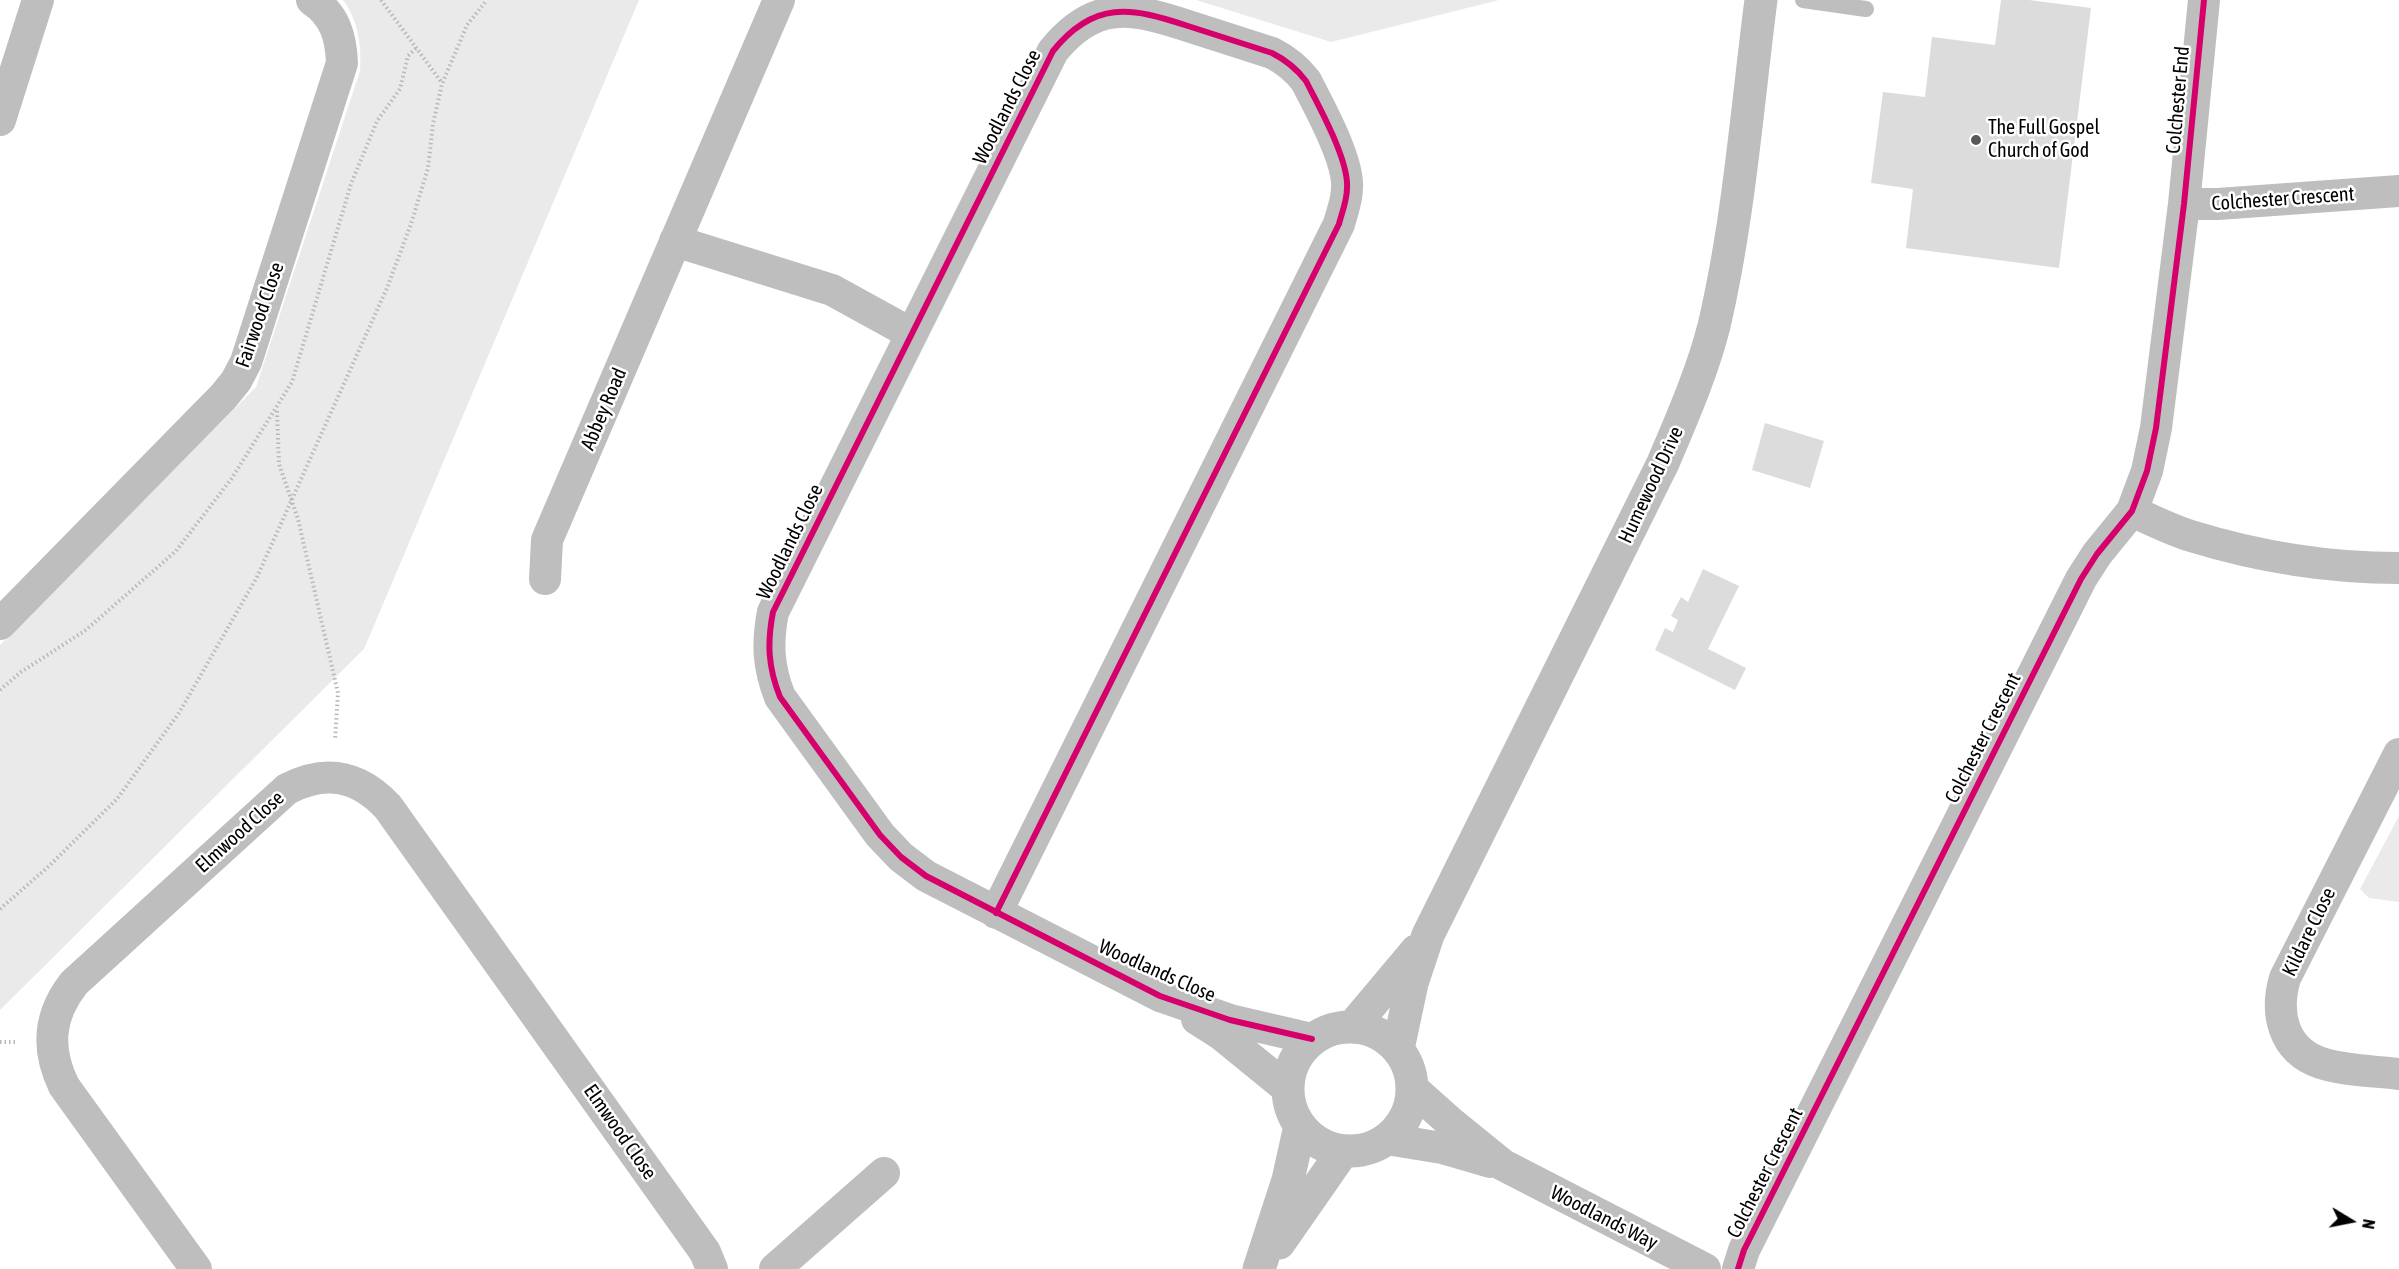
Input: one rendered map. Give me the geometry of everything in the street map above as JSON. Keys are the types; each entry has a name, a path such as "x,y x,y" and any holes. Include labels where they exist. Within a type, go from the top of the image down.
{"street":[{"path":"0,120 38,0"},
{"name":"Fairwood Close","path":"0,624 223,397 236,381 246,362 342,63 337,29 328,13 312,0"},
{"name":"Abbey Road","path":"545,579 547,540 779,0"},
{"name":"Humewood Drive","path":"1398,1049 1412,983 1428,935 1664,463 1695,387 1713,327 1724,275 1761,0"},
{"name":"Colchester End","path":"2184,204 2204,0"},
{"name":"Woodlands Close","path":"996,913 1339,224 1348,186 1344,162 1306,81 1286,60 1272,53 1142,11 1119,8 1096,14 1064,36 1053,51 773,612 768,657 772,677 780,697 880,835 901,857 926,876 996,913 1160,996 1222,1035 1287,1088"},
{"name":"Colchester Crescent","path":"1738,1269 1744,1250 2082,579 2097,554 2132,511 2147,471 2156,428 2184,204 2218,204 2399,191"},
{"path":"675,241 832,290 912,334"},
{"path":"2132,511 2189,536 2259,554 2322,566 2399,568"},
{"name":"Kildare Close","path":"2399,754 2285,978 2280,996 2280,1015 2286,1033 2306,1056 2319,1062 2399,1074"},
{"name":"Elmwood Close","path":"196,1269 64,1086 55,1068 51,1041 56,1016 64,995 74,983 287,789 302,781 334,777 364,786 388,807 705,1252 712,1269"},
{"name":"Humewood Drive","path":"1353,1026 1428,935"},
{"name":"Woodlands Close","path":"1160,996 1230,1020 1312,1039"},
{"path":"1353,1026 1367,1028 1378,1033 1398,1049 1408,1067 1412,1099 1404,1121 1388,1139 1366,1149 1343,1151 1330,1149 1319,1143 1300,1126 1288,1101 1287,1088 1294,1061 1312,1039 1332,1029 1353,1026"},
{"name":"Woodlands Way","path":"1412,1088 1503,1165 1705,1269"},
{"path":"1260,1269 1288,1180 1300,1126"},
{"name":"Woodlands Way","path":"1388,1139 1442,1149 1503,1165"},
{"path":"1260,1269 1343,1151"},
{"path":"775,1269 884,1173"}],"lane":[{"path":"1803,0 1866,9"}],"path":[{"path":"381,0 442,84"},
{"path":"0,909 50,866 117,799 179,713 257,578 387,288 411,224 428,168 433,124 442,84 467,25 487,0"},
{"path":"277,409 279,464 292,502 338,693 334,777"}],"shaded area":[{"path":"343,0 639,0 364,649 0,1010 0,645 256,387 360,71 358,34"},
{"path":"1196,0 1499,0 1331,42"},
{"path":"2399,816 2399,902 2369,898 2360,889"}],"building":[{"name":"The Full Gospel Church of God","path":"2001,0 2029,0 2091,8 2059,268 1906,248 1913,189 1871,183 1883,92 1925,97 1932,37 1995,45"},
{"path":"1765,423 1824,441 1810,488 1752,470"},
{"path":"1703,569 1739,586 1708,649 1746,668 1735,690 1655,650 1665,628 1673,632 1678,620 1671,616 1681,597 1688,602"}],"cycle path":[{"path":"1738,1269 1744,1250 2081,579 2097,554 2132,511 2147,471 2156,428 2184,204 2204,0"},
{"path":"996,913 1339,224 1346,197 1346,176 1338,149 1306,81 1295,68 1272,53 1168,20 1131,12 1114,12 1083,23 1053,51 773,612 769,645 771,665 780,697 880,835 901,857 926,876 1160,996 1230,1020 1312,1039"}],"place":[{"name":"The Full Gospel Church of God","path":"1976,140"}]}
